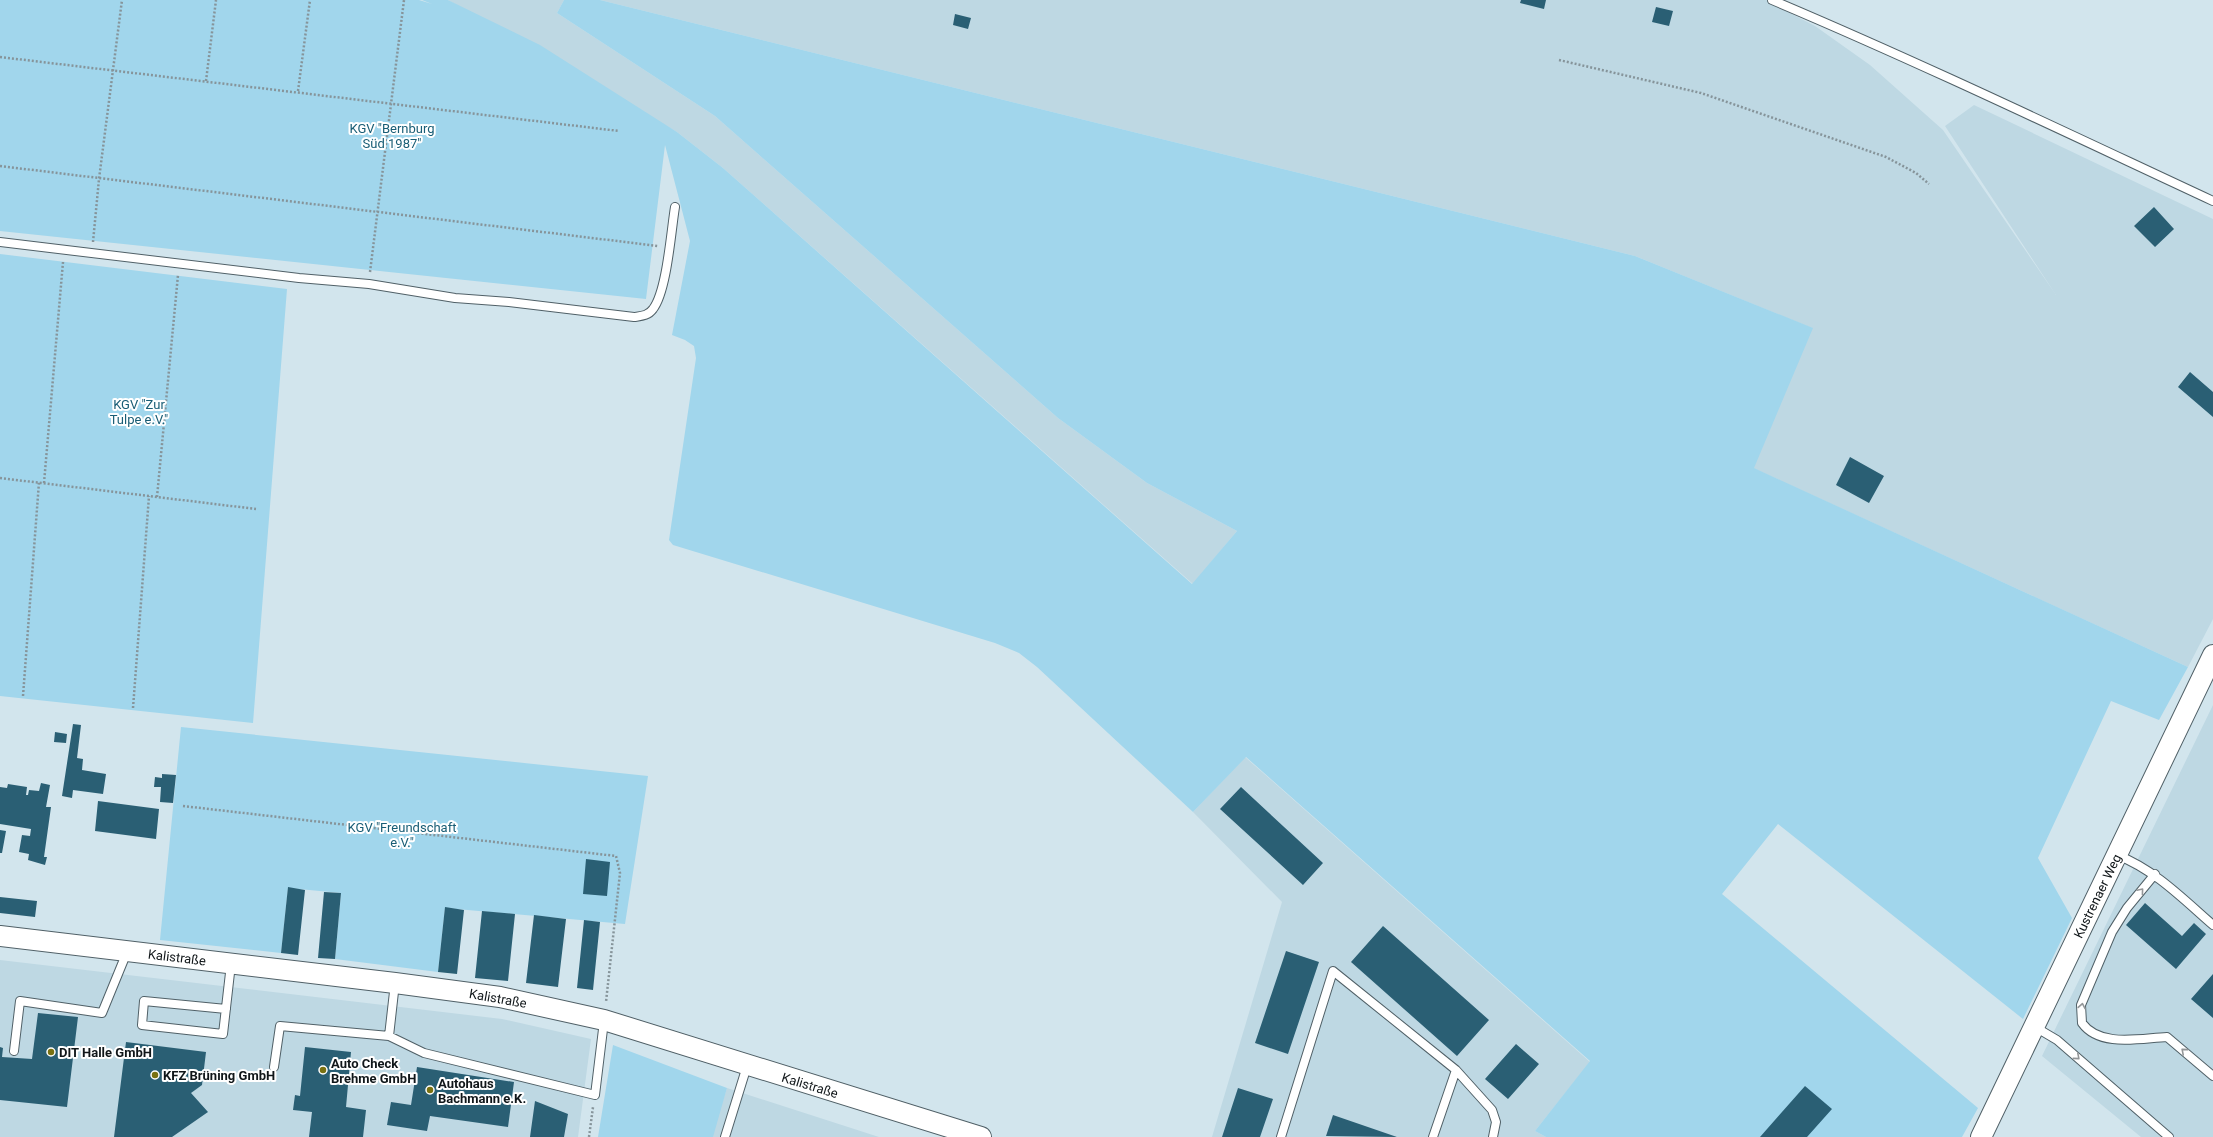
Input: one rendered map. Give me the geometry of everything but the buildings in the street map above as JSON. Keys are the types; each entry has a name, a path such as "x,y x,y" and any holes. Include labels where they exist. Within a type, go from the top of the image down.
{"street":[{"name":"Kustrenaer Weg","path":"1980,1137 2213,655"},
{"name":"Kalistraße","path":"0,936 232,963 500,997 604,1020 747,1066 981,1137"}],"lane":[{"path":"1772,0 1978,91 2213,202"},
{"path":"0,242 299,278 369,284 454,298 510,302 634,317 648,315 654,309 666,270 675,207"},
{"path":"2116,855 2136,862 2155,874 2213,925"},
{"path":"2155,874 2127,908 2112,932 2081,1005 2082,1023 2092,1033 2106,1038 2167,1037 2213,1076"},
{"path":"14,1051 20,1001 102,1013 128,951"},
{"path":"226,1009 144,1001 142,1025 223,1034 232,963"},
{"path":"1282,1137 1333,971 1456,1070 1492,1110 1496,1122 1493,1137"},
{"path":"389,1036 395,983"},
{"path":"274,1067 280,1026 389,1036 424,1053 595,1095 604,1020"},
{"path":"2034,1026 2057,1040 2169,1137"},
{"path":"725,1137 747,1066"},
{"path":"1433,1137 1456,1070"}],"path":[{"path":"92,253 99,179 122,0"},
{"path":"206,81 216,0"},
{"path":"298,91 310,0"},
{"path":"369,284 404,0"},
{"path":"0,57 298,91 390,104 619,131"},
{"path":"1558,60 1702,94 1886,157 1916,173 1929,184"},
{"path":"0,166 669,247"},
{"path":"44,483 63,262"},
{"path":"157,497 178,276"},
{"path":"0,478 256,509"},
{"path":"23,696 39,482"},
{"path":"134,708 149,496"},
{"path":"183,806 616,856 620,873 604,1020"},
{"path":"589,1137 595,1095"}],"shaded area":[{"path":"448,0 564,0 557,13 715,116 1058,418 1147,483 1237,531 1193,584 723,168 677,132"},
{"path":"600,0 1783,0 1784,10 1815,26 1870,65 1943,130 2056,295 1945,126 1974,105 2213,219 2213,619 2188,667 1753,468 1812,328 1635,256"},
{"path":"2213,705 2213,1137 2141,1137 2042,1056"},
{"path":"1245,757 1590,1062 1535,1131 1546,1137 1212,1137 1282,902 1193,812"},
{"path":"0,960 502,1019 591,1039 578,1137 0,1137"},
{"path":"727,1088 879,1137 711,1137"}],"green space":[{"name":"KGV \"Bernburg Süd 1987\"","path":"0,0 419,0 432,4 422,0 448,0 540,45 677,132 723,168 1192,584 1237,531 1147,483 1058,418 715,116 557,13 564,0 600,0 1635,256 1813,328 1754,468 2188,667 2159,720 2111,701 2038,858 2072,918 2023,1019 1778,824 1722,894 1978,1108 1962,1137 1546,1137 1535,1131 1590,1061 1246,757 1193,812 1037,667 1019,653 995,643 673,545 669,540 696,358 694,346 685,340 672,335 690,241 665,145 646,299 0,231"},
{"name":"KGV \"Zur Tulpe e.V.\"","path":"0,254 287,289 253,723 0,696"},
{"name":"KGV \"Freundschaft e.V.\"","path":"181,727 648,776 625,924 445,908 438,972 335,959 341,893 288,888 281,953 160,940"},
{"path":"613,1045 727,1088 713,1137 598,1137"}],"place":[{"name":"DIT Halle GmbH","path":"51,1052"},
{"name":"Auto Check Brehme GmbH","path":"323,1070"},
{"name":"KFZ Brüning GmbH","path":"155,1075"},
{"name":"Autohaus Bachmann e.K.","path":"430,1090"}]}
